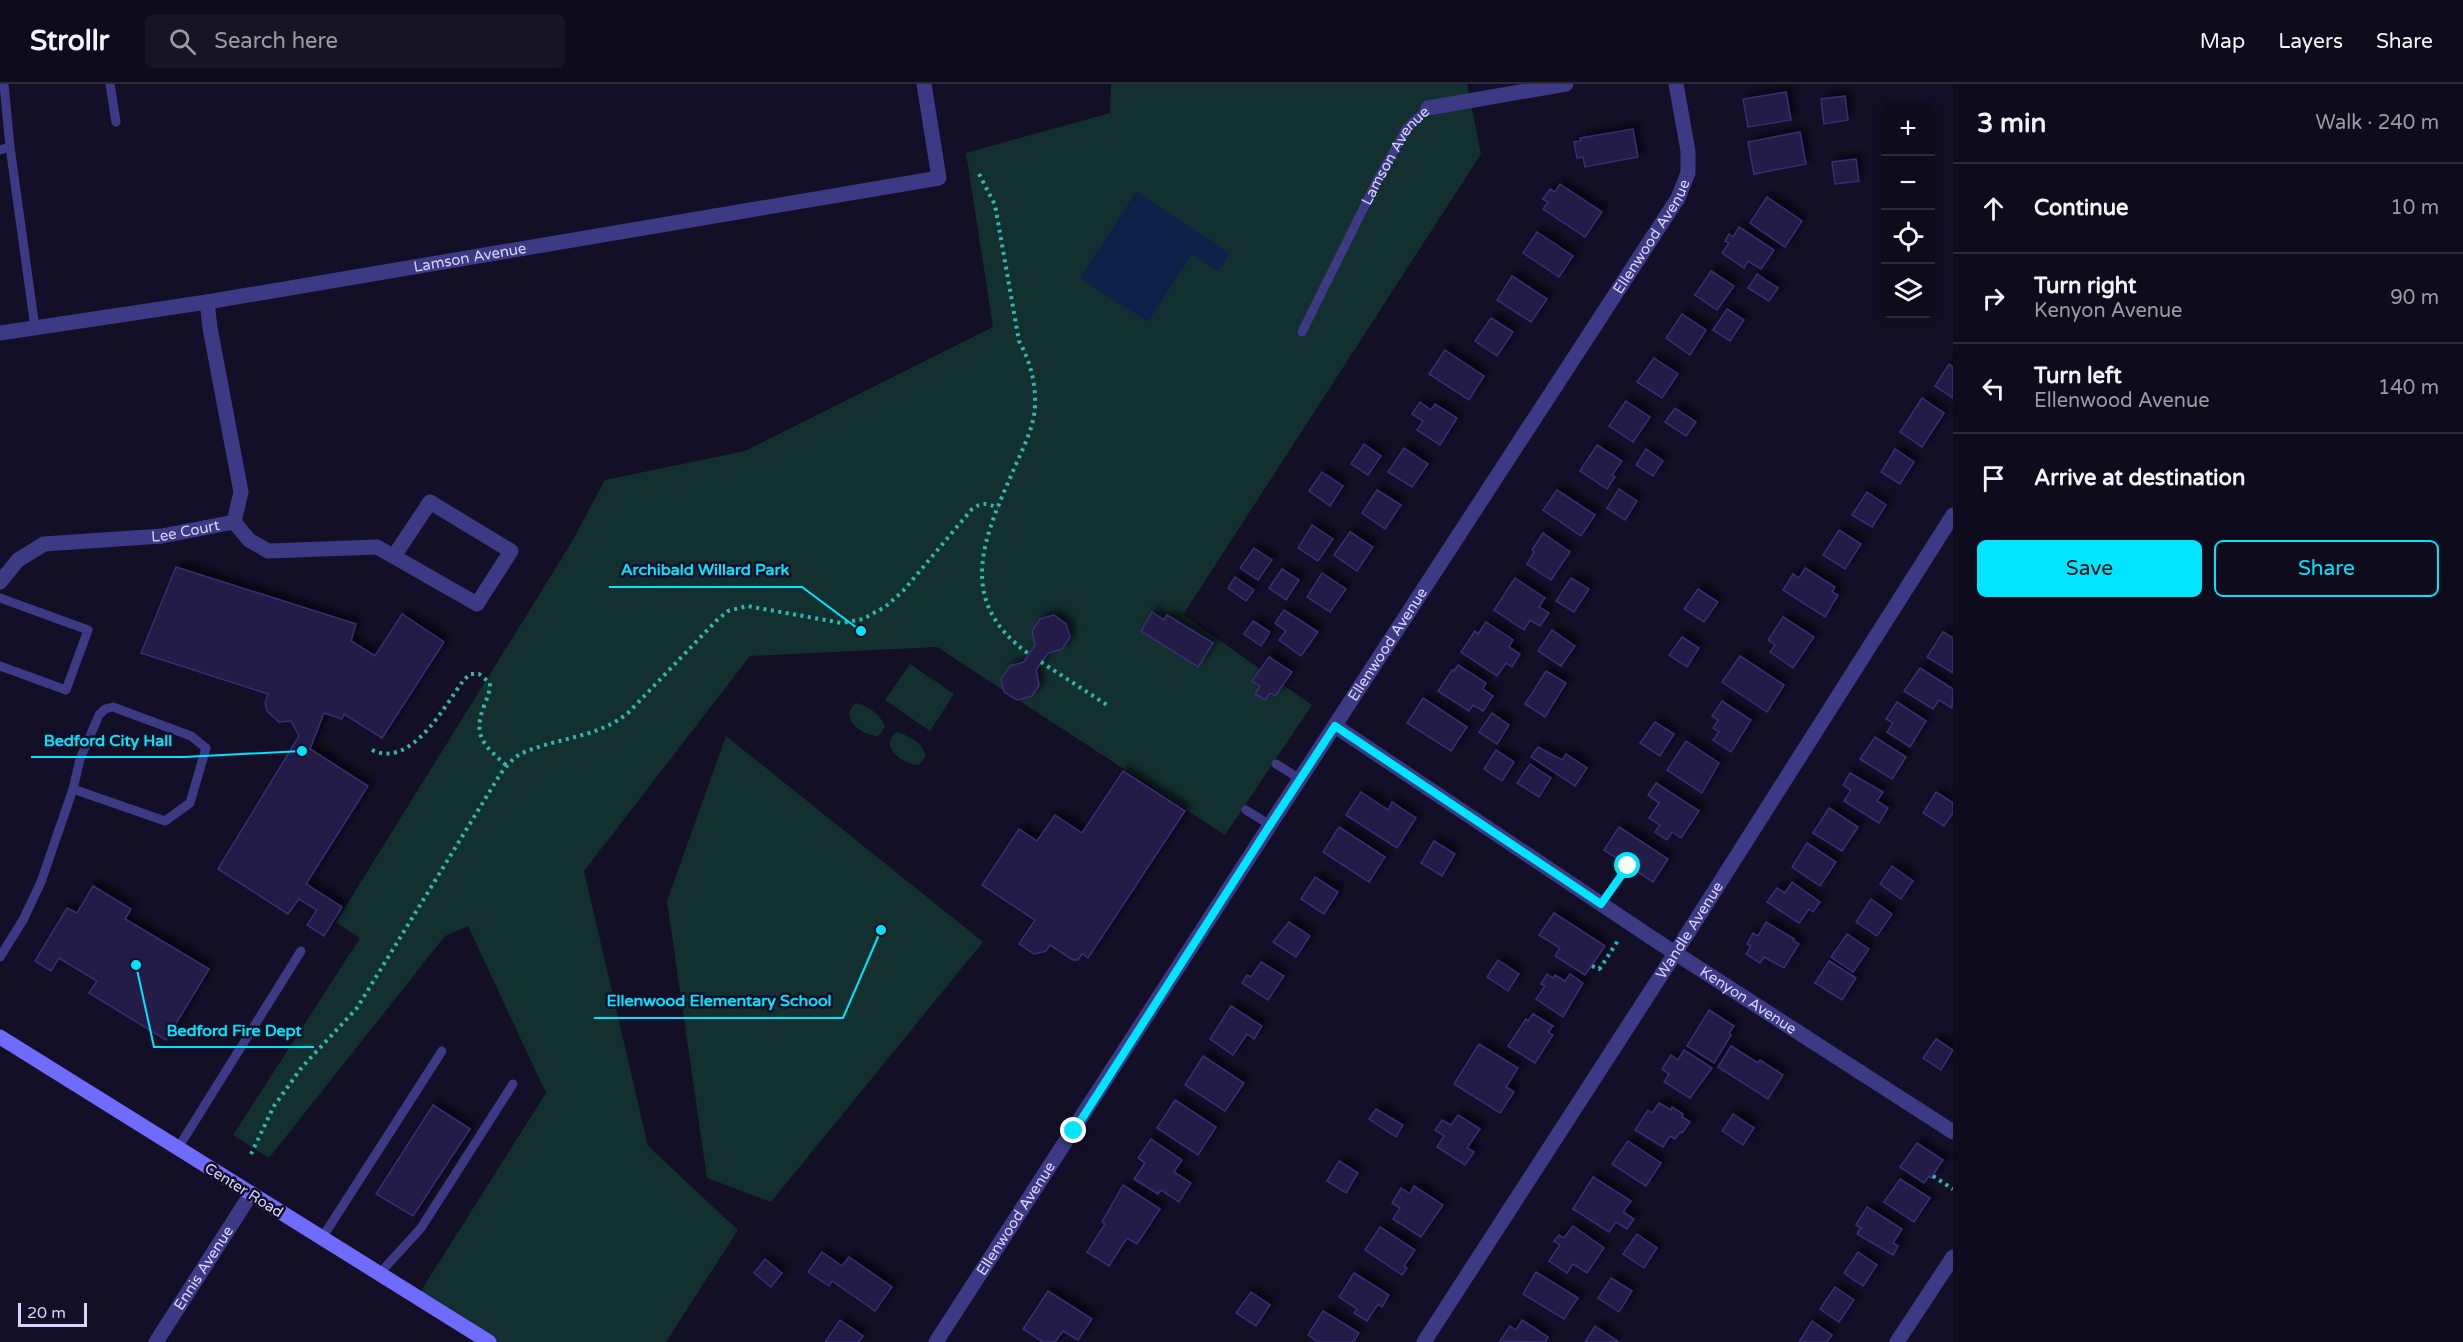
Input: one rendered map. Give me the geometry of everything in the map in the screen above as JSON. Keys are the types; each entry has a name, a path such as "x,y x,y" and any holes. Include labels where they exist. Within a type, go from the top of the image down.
{"main road":[{"name":"Center Road","path":"0,1037 489,1342"}],"street":[{"name":"Lamson Avenue","path":"0,333 207,302 939,178 924,84"},
{"name":"Lamson Avenue","path":"1428,108 1566,84"},
{"name":"Ellenwood Avenue","path":"936,1342 1678,198 1688,173 1688,151 1676,84"},
{"name":"Lee Court","path":"0,582 18,560 44,544 162,536 234,522 241,492 207,302"},
{"path":"234,522 249,540 268,551 377,547 477,604 511,551 430,502 394,556"},
{"name":"Wandle Avenue","path":"1424,1342 1953,515"},
{"name":"Kenyon Avenue","path":"1335,726 1601,904 1953,1132"},
{"name":"Ennis Avenue","path":"156,1342 251,1194"},
{"path":"1898,1342 1953,1257"}],"lane":[{"path":"4,84 10,147 35,328"},
{"path":"110,84 116,122"},
{"name":"Lamson Avenue","path":"1302,332 1407,128 1428,108"},
{"path":"0,150 10,147"},
{"path":"0,598 87,630 66,690 0,666"},
{"path":"0,957 23,920 41,882 73,789 80,759 99,715 105,709 113,707 190,736 206,748 189,803 165,821 73,789"},
{"path":"1276,764 1300,779"},
{"path":"1246,810 1270,825"},
{"path":"178,1148 301,951"},
{"path":"322,1238 442,1051"},
{"path":"379,1274 421,1228 513,1084"}],"path":[{"path":"979,174 995,205 1019,341 1029,358 1034,382 1035,407 1031,431 984,547 982,583 988,604 996,620 1007,636 1029,654"},
{"path":"251,1154 274,1106 302,1067 357,1008 507,766 524,752 596,732 614,724 628,713 728,610 747,606 842,623 863,619 885,607 903,591 972,509 980,504 998,508"},
{"path":"1041,662 1107,705"},
{"path":"372,750 387,755 417,741 463,681 470,675 479,674 490,683 490,690 478,724 479,736 489,750 507,766"},
{"path":"1601,904 1628,866"},
{"path":"1592,966 1599,969 1601,967 1619,939"},
{"path":"1933,1176 1953,1189"}],"green space":[{"path":"1111,84 1467,84 1481,154 1183,615 1312,705 1225,835 937,647 750,656 584,871 648,1146 738,1230 666,1342 489,1342 417,1297 546,1093 468,926 445,936 269,1158 233,1135 360,938 336,922 570,545 605,480 745,451 993,327 966,153 1110,113"},
{"path":"910,664 954,694 930,731 885,700"},
{"path":"856,703 870,709 880,718 885,727 878,736 859,730 854,725 849,714"},
{"path":"897,732 911,738 921,747 926,756 919,765 900,759 891,749 890,743"},
{"path":"726,736 983,942 771,1202 707,1178 667,901"}],"water":[{"path":"1136,192 1230,253 1218,271 1192,254 1148,322 1080,278"}],"building":[{"path":"1786,92 1791,120 1748,127 1743,99"},
{"path":"1845,96 1848,120 1824,124 1821,99"},
{"path":"1633,129 1638,157 1585,167 1583,157 1577,158 1574,142 1581,141 1580,138"},
{"path":"1800,132 1806,164 1754,174 1748,142"},
{"path":"1856,159 1859,181 1835,184 1832,162"},
{"path":"1560,184 1602,212 1585,237 1543,209 1548,202 1543,199 1550,189 1555,192"},
{"path":"1767,197 1802,221 1785,247 1750,223"},
{"path":"1739,227 1774,250 1761,269 1748,261 1744,268 1722,253 1729,243 1725,241 1729,234 1733,237"},
{"path":"1537,232 1573,256 1559,277 1523,253"},
{"path":"1711,271 1734,286 1717,310 1695,295"},
{"path":"1757,274 1778,288 1769,301 1748,288"},
{"path":"1512,276 1547,299 1531,322 1497,300"},
{"path":"1727,309 1744,320 1730,341 1713,330"},
{"path":"1682,314 1706,330 1690,355 1666,338"},
{"path":"1491,318 1513,332 1497,356 1475,341"},
{"path":"1445,350 1484,376 1469,400 1429,374"},
{"path":"1654,358 1678,374 1662,398 1637,382"},
{"path":"1949,364 1953,367 1953,398 1935,386"},
{"path":"1922,398 1944,413 1922,447 1900,432"},
{"path":"1626,401 1650,417 1633,442 1609,426"},
{"path":"1420,402 1431,410 1435,404 1457,418 1440,445 1417,430 1423,421 1412,414"},
{"path":"1675,408 1696,422 1686,436 1665,422"},
{"path":"1364,444 1381,456 1368,475 1351,464"},
{"path":"1597,445 1622,461 1612,475 1615,477 1607,489 1580,471"},
{"path":"1404,448 1428,464 1412,487 1388,472"},
{"path":"1646,449 1663,461 1653,476 1636,465"},
{"path":"1895,449 1914,462 1900,484 1881,472"},
{"path":"1322,472 1343,486 1330,506 1309,491"},
{"path":"1619,489 1637,501 1625,520 1607,508"},
{"path":"1377,490 1401,505 1385,529 1362,513"},
{"path":"1557,490 1595,515 1581,536 1543,510"},
{"path":"1867,492 1886,505 1872,527 1852,515"},
{"path":"1312,525 1333,539 1318,561 1298,548"},
{"path":"1839,530 1861,544 1845,569 1823,555"},
{"path":"1350,532 1373,547 1357,571 1334,555"},
{"path":"1543,533 1570,552 1551,580 1527,564 1534,552 1532,550"},
{"path":"1254,548 1272,560 1258,580 1240,568"},
{"path":"176,567 356,624 351,641 375,656 402,614 444,642 382,738 344,714 342,719 324,713 310,749 368,786 306,884 342,907 324,936 307,925 317,910 299,899 288,914 218,869 299,736 291,721 279,722 267,711 265,703 268,694 141,653"},
{"path":"1805,568 1835,587 1832,592 1838,595 1825,617 1783,590 1793,574 1799,578"},
{"path":"1282,569 1299,580 1286,600 1269,588"},
{"path":"1322,573 1346,589 1330,612 1307,597"},
{"path":"1235,577 1254,590 1246,601 1228,588"},
{"path":"1515,578 1545,598 1539,607 1549,613 1540,626 1530,620 1524,630 1494,610"},
{"path":"1571,578 1589,589 1574,612 1556,601"},
{"path":"1698,589 1718,602 1704,622 1684,609"},
{"path":"1284,610 1318,632 1301,656 1279,640 1286,631 1275,623"},
{"path":"1152,612 1164,620 1167,615 1213,643 1198,667 1141,631"},
{"path":"1054,615 1066,624 1070,637 1062,649 1048,653 1036,670 1039,685 1032,696 1017,700 1004,692 1001,679 1010,666 1024,662 1035,645 1032,631 1040,619"},
{"path":"1783,617 1814,637 1793,668 1770,652 1775,645 1768,640"},
{"path":"1253,621 1270,632 1261,646 1244,634"},
{"path":"1486,622 1513,640 1509,647 1520,654 1512,667 1506,663 1497,676 1461,652 1475,631 1478,634"},
{"path":"1552,630 1575,646 1561,666 1538,651"},
{"path":"1943,632 1953,638 1953,673 1927,657"},
{"path":"1682,637 1699,648 1687,667 1669,655"},
{"path":"1740,656 1784,685 1767,712 1722,682"},
{"path":"1269,657 1292,672 1275,696 1270,693 1265,700 1255,694 1260,686 1252,681"},
{"path":"1458,665 1486,683 1483,689 1493,696 1483,711 1473,705 1469,711 1438,691"},
{"path":"1920,668 1953,689 1952,708 1939,700 1933,709 1904,691"},
{"path":"1546,671 1566,683 1545,717 1525,704"},
{"path":"1423,698 1467,727 1451,751 1407,723"},
{"path":"1722,701 1751,720 1731,752 1713,740 1719,732 1713,728 1718,720 1712,716"},
{"path":"1897,702 1926,721 1910,747 1887,732 1893,723 1886,719"},
{"path":"1492,713 1509,725 1497,744 1479,732"},
{"path":"1655,722 1674,734 1660,756 1640,743"},
{"path":"1875,737 1906,757 1892,779 1860,759"},
{"path":"1686,741 1719,763 1702,793 1667,770"},
{"path":"1538,747 1562,760 1566,754 1587,768 1575,786 1531,757"},
{"path":"1496,750 1514,762 1502,781 1484,769"},
{"path":"1530,764 1551,778 1539,797 1517,783"},
{"path":"1123,771 1185,811 1088,958 1082,954 1078,960 1073,960 1050,945 1046,951 1034,954 1019,944 1035,920 982,885 1019,829 1037,841 1055,815 1082,833"},
{"path":"1850,773 1883,792 1877,801 1888,808 1879,823 1844,801 1851,790 1843,785"},
{"path":"1656,783 1699,811 1681,838 1672,832 1667,840 1655,832 1660,825 1649,818 1659,803 1648,795"},
{"path":"1361,792 1388,810 1392,802 1416,818 1397,848 1346,815"},
{"path":"1936,792 1953,803 1953,813 1944,826 1923,813"},
{"path":"1829,808 1858,827 1842,851 1813,833"},
{"path":"1339,827 1385,857 1369,882 1323,852"},
{"path":"1619,827 1668,859 1653,882 1604,850"},
{"path":"1434,841 1455,854 1442,876 1421,863"},
{"path":"1807,843 1836,862 1820,886 1792,867"},
{"path":"1892,866 1913,881 1901,899 1880,884"},
{"path":"1315,877 1338,892 1324,914 1301,899"},
{"path":"1792,882 1820,902 1813,912 1809,909 1799,923 1767,902 1777,888 1785,893"},
{"path":"93,886 131,909 125,919 209,969 166,1040 89,993 97,981 59,958 51,971 35,961 67,908 77,913"},
{"path":"1871,899 1892,914 1877,936 1856,922"},
{"path":"1554,913 1605,946 1585,975 1555,956 1560,948 1539,935"},
{"path":"1289,922 1310,936 1296,957 1273,942"},
{"path":"1766,922 1799,944 1784,968 1764,957 1760,963 1746,954 1751,946 1747,944 1753,933 1758,936"},
{"path":"1847,934 1869,949 1853,972 1831,957"},
{"path":"1498,960 1519,974 1508,991 1487,977"},
{"path":"1829,961 1856,978 1842,1000 1815,983"},
{"path":"1261,962 1284,976 1268,1000 1242,983 1247,975 1251,977"},
{"path":"1547,974 1553,978 1555,975 1565,981 1570,974 1583,983 1563,1017 1536,999 1545,986 1541,984"},
{"path":"1231,1006 1262,1026 1254,1039 1247,1034 1233,1055 1210,1039"},
{"path":"1709,1010 1734,1026 1714,1063 1687,1046"},
{"path":"1533,1014 1553,1026 1548,1032 1553,1035 1535,1063 1508,1046 1526,1019 1528,1021"},
{"path":"1936,1039 1953,1050 1941,1070 1923,1058"},
{"path":"1479,1044 1518,1068 1506,1087 1514,1092 1500,1113 1454,1084"},
{"path":"1731,1046 1758,1063 1760,1060 1783,1075 1768,1099 1718,1067"},
{"path":"1684,1050 1712,1068 1690,1098 1664,1082 1669,1074 1662,1069 1671,1055 1678,1060"},
{"path":"1203,1056 1244,1083 1225,1111 1185,1085"},
{"path":"1175,1100 1216,1127 1198,1155 1157,1128"},
{"path":"1659,1103 1671,1110 1672,1107 1690,1122 1675,1139 1670,1136 1663,1147 1635,1130 1648,1110 1652,1113"},
{"path":"433,1105 470,1129 413,1216 376,1194"},
{"path":"1376,1109 1403,1125 1396,1137 1369,1119"},
{"path":"1733,1114 1754,1128 1743,1145 1722,1131"},
{"path":"1458,1115 1480,1129 1467,1148 1474,1152 1465,1165 1437,1147 1444,1136 1435,1130 1442,1120 1451,1125"},
{"path":"1151,1139 1182,1160 1174,1172 1191,1183 1179,1202 1161,1190 1158,1194 1134,1179 1145,1163 1138,1158"},
{"path":"1628,1141 1661,1163 1646,1186 1612,1164"},
{"path":"1917,1143 1943,1160 1931,1178 1929,1176 1924,1183 1900,1167"},
{"path":"1339,1161 1358,1173 1346,1193 1327,1181"},
{"path":"1593,1177 1631,1201 1623,1212 1634,1219 1627,1229 1616,1222 1609,1232 1573,1209"},
{"path":"1900,1179 1930,1198 1914,1222 1884,1202"},
{"path":"1123,1185 1160,1209 1137,1244 1127,1238 1109,1266 1087,1252 1105,1224 1102,1222"},
{"path":"1414,1186 1443,1205 1421,1237 1393,1219 1400,1208 1392,1203 1401,1188 1410,1194"},
{"path":"1867,1207 1902,1229 1893,1243 1898,1246 1893,1255 1857,1234 1861,1228 1856,1225"},
{"path":"1573,1226 1604,1248 1587,1273 1573,1264 1567,1273 1549,1261 1560,1245 1554,1241 1559,1235 1564,1238"},
{"path":"1380,1227 1415,1250 1404,1266 1407,1268 1402,1275 1365,1250"},
{"path":"1637,1234 1657,1248 1644,1268 1623,1254"},
{"path":"822,1252 842,1266 849,1257 892,1287 875,1311 832,1281 829,1286 808,1272"},
{"path":"1858,1252 1877,1265 1863,1286 1844,1273"},
{"path":"765,1259 782,1273 771,1287 754,1273"},
{"path":"1536,1272 1578,1298 1564,1319 1523,1294"},
{"path":"1354,1273 1389,1295 1382,1307 1378,1304 1367,1321 1354,1313 1357,1309 1339,1297"},
{"path":"1611,1278 1632,1291 1619,1312 1598,1298"},
{"path":"1835,1287 1854,1300 1839,1322 1820,1309"},
{"path":"1048,1291 1092,1319 1078,1340 1063,1331 1055,1342 1043,1342 1023,1329"},
{"path":"1251,1292 1270,1305 1256,1326 1236,1313"},
{"path":"1323,1311 1359,1333 1353,1342 1318,1342 1308,1335"},
{"path":"840,1320 863,1336 859,1342 825,1342"},
{"path":"1522,1320 1548,1337 1545,1342 1500,1341 1510,1326 1516,1330"},
{"path":"1812,1321 1832,1335 1827,1342 1799,1342"},
{"path":"1595,1326 1619,1342 1585,1342"}],"place":[{"name":"Archibald Willard Park","path":"861,631"},
{"name":"Bedford City Hall","path":"302,751"},
{"name":"Ellenwood Elementary School","path":"881,930"},
{"name":"Bedford Fire Dept","path":"136,965"}],"route":[{"path":"1074,1131 1335,726 1601,904 1628,866"}]}
